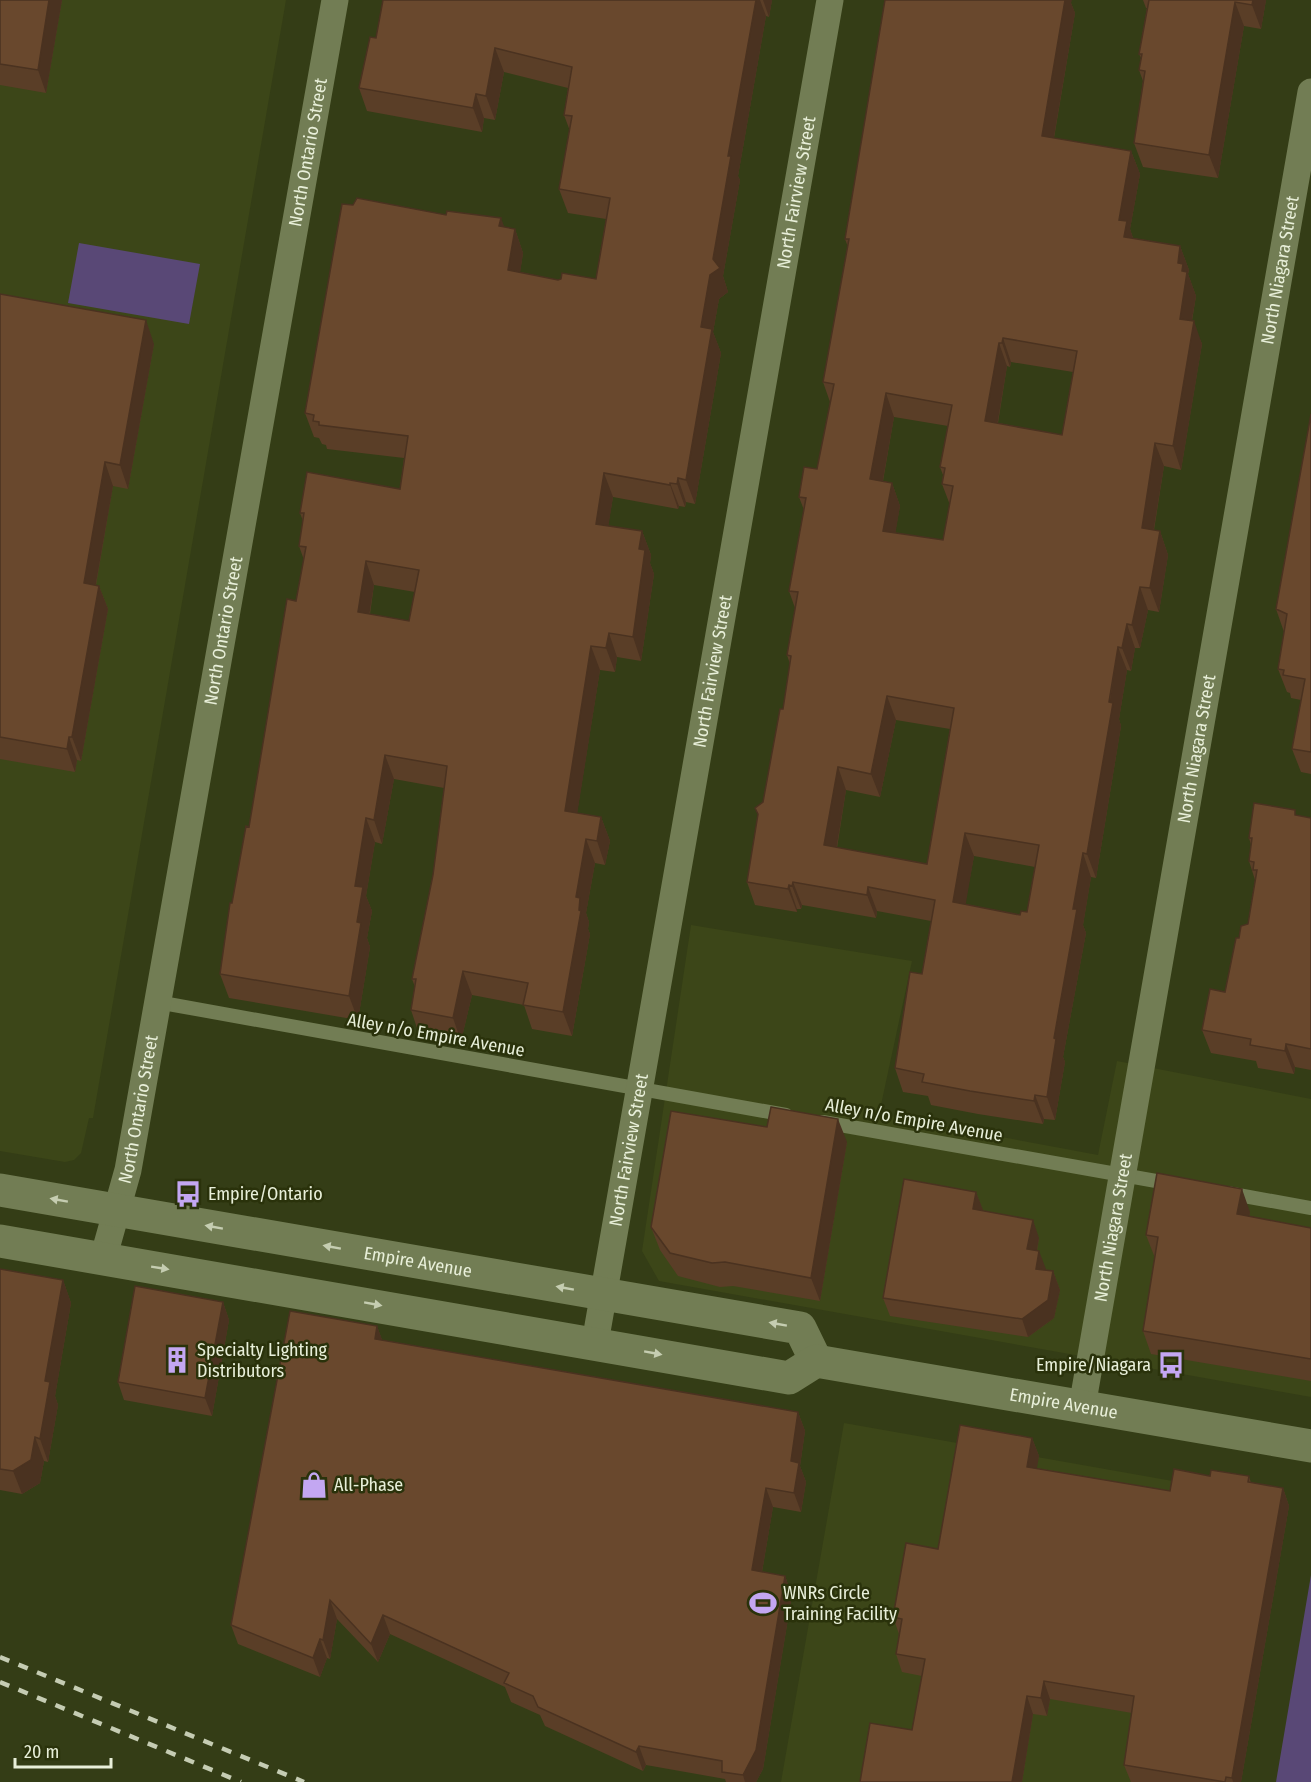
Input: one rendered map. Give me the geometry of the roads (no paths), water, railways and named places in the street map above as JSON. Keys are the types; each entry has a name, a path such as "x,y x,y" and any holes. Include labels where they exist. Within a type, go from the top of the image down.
{"main road":[{"name":"Empire Avenue","path":"0,1190 800,1328 816,1361 1311,1446"},
{"path":"0,1241 789,1378 816,1361"}],"street":[{"name":"North Ontario Street","path":"103,1259 128,1170 334,0"},
{"name":"North Fairview Street","path":"596,1343 830,0"},
{"name":"North Niagara Street","path":"1082,1407 1311,92"}],"lane":[{"name":"Alley n/o Empire Avenue","path":"157,1002 1193,1187"},
{"path":"1217,1191 1311,1208"}],"railway":[{"path":"0,1657 304,1782"},
{"path":"0,1682 241,1782"}],"place":[{"name":"Empire/Ontario","path":"188,1194"},
{"name":"Specialty Lighting Distributors","path":"177,1360"},
{"name":"Empire/Niagara","path":"1171,1365"},
{"name":"All-Phase","path":"314,1485"},
{"name":"WNRs Circle Training Facility","path":"763,1603"}]}
